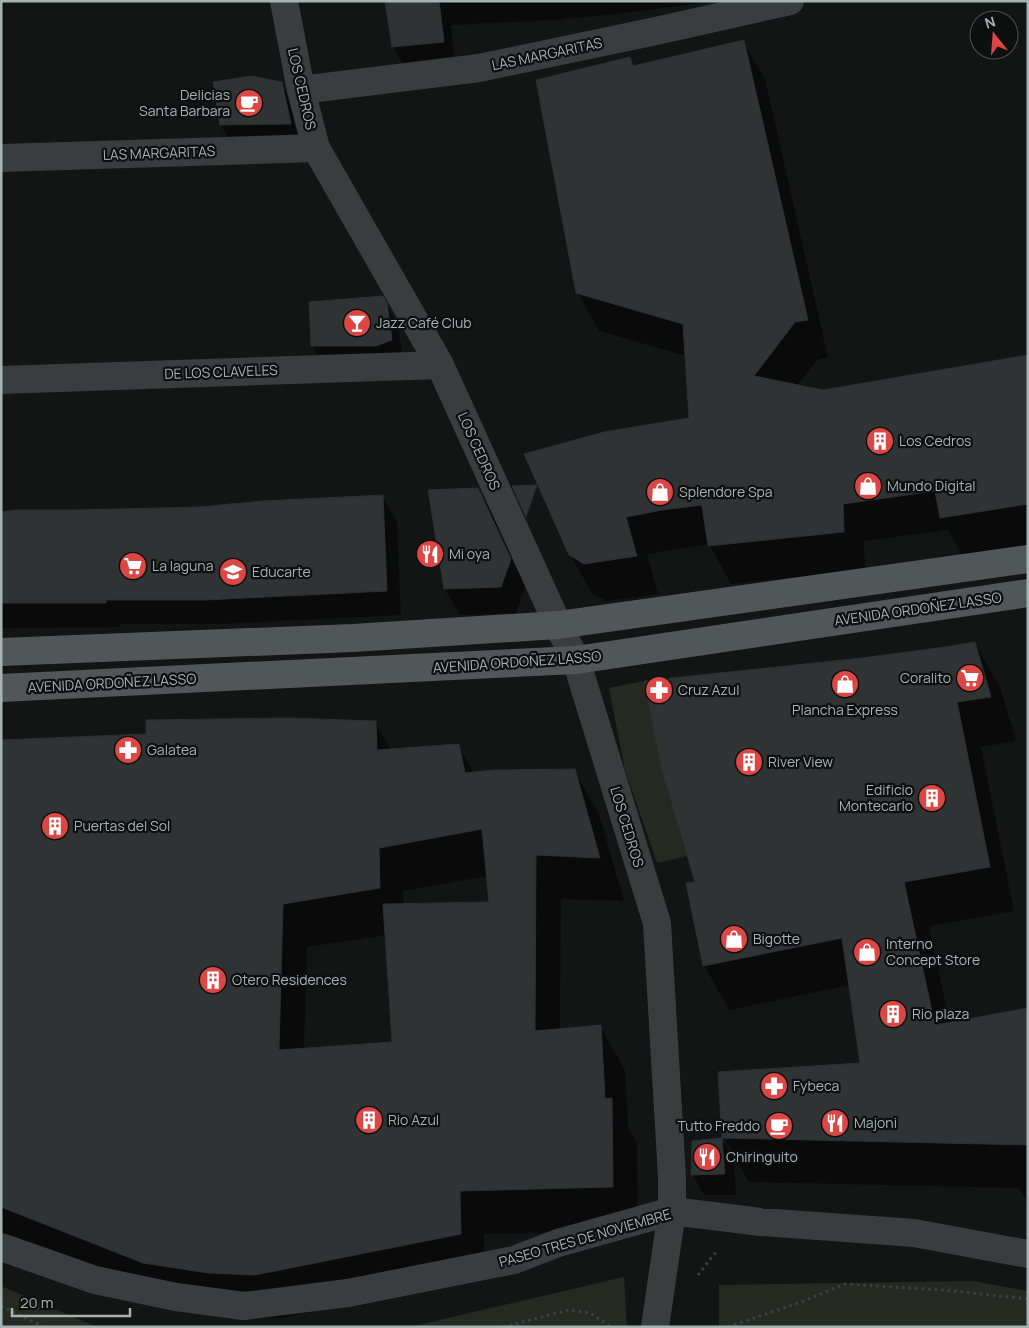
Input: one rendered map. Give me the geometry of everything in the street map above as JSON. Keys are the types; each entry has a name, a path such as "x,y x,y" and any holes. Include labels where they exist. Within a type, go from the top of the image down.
{"main road":[{"path":"1,652 353,638 558,625 1028,559"},
{"name":"AVENIDA ORDOÑEZ LASSO","path":"1,688 576,660 1028,593"}],"street":[{"name":"LOS CEDROS","path":"284,1 301,90 316,148 440,365 558,625 576,660 657,923 672,1177 672,1211 655,1327"},
{"name":"LAS MARGARITAS","path":"301,90 479,68 790,1"},
{"name":"LAS MARGARITAS","path":"1,158 316,148"},
{"name":"DE LOS CLAVELES","path":"1,380 440,365"},
{"name":"PASEO TRES DE NOVIEMBRE","path":"1,1246 95,1280 176,1297 244,1306 348,1293 514,1260 558,1243 672,1211 761,1222 914,1233 1028,1254"}],"path":[{"path":"697,1276 727,1238 761,1222"},
{"path":"728,1327 804,1301 845,1284 943,1290 1028,1299"},
{"path":"1,1306 44,1327"},
{"path":"502,1327 569,1310 590,1314 611,1327"}],"shaded area":[{"path":"644,681 661,767 687,856 657,863 625,770 609,688"},
{"path":"624,1277 627,1327 409,1327"},
{"path":"973,1281 1028,1291 1028,1327 719,1327 719,1285"},
{"path":"1,1286 97,1327 1,1327"}],"building":[{"path":"385,1 439,1 444,42 392,47"},
{"path":"744,40 808,320 795,322 754,376 823,390 1028,355 1028,504 940,518 935,491 843,504 844,532 708,546 702,505 662,510 626,517 637,556 584,564 569,555 524,454 604,432 689,418 683,324 576,293 536,80 630,57 633,66"},
{"path":"251,76 282,82 291,124 220,125 213,82"},
{"path":"383,296 387,303 392,340 376,346 311,346 309,302"},
{"path":"537,485 526,517 512,486"},
{"path":"478,488 511,559 501,587 444,589 428,490"},
{"path":"383,495 387,591 205,600 106,600 106,603 1,603 1,512 15,510 199,507 263,501"},
{"path":"975,642 991,697 957,702 990,867 904,882 935,1025 1028,1008 1028,1145 722,1138 718,1072 860,1063 842,938 703,966 686,883 695,882 661,767 644,681 862,658"},
{"path":"287,718 376,721 377,750 459,744 465,773 494,770 575,769 600,858 536,855 535,1031 601,1025 605,1099 612,1098 613,1187 460,1191 461,1234 255,1275 208,1273 143,1263 1,1207 1,740 146,734 146,720","holes":["482,829 489,902 383,904 392,1042 279,1050 283,904 380,888 379,848"]},
{"path":"722,1138 725,1174 691,1175 692,1141"}],"place":[{"name":"Delicias Santa Barbara","path":"249,103"},
{"name":"Jazz Café Club","path":"357,323"},
{"name":"Los Cedros","path":"880,441"},
{"name":"Mundo Digital","path":"868,486"},
{"name":"Splendore Spa","path":"660,492"},
{"name":"Mi oya","path":"430,554"},
{"name":"La laguna","path":"133,566"},
{"name":"Educarte","path":"233,572"},
{"name":"Coralito","path":"970,678"},
{"name":"Plancha Express","path":"845,684"},
{"name":"Cruz Azul","path":"659,690"},
{"name":"Galatea","path":"128,750"},
{"name":"River View","path":"749,762"},
{"name":"Edificio Montecarlo","path":"932,798"},
{"name":"Puertas del Sol","path":"55,826"},
{"name":"Bigotte","path":"734,939"},
{"name":"Interno Concept Store","path":"867,952"},
{"name":"Otero Residences","path":"213,980"},
{"name":"Rio plaza","path":"893,1014"},
{"name":"Fybeca","path":"774,1086"},
{"name":"Rio Azul","path":"369,1120"},
{"name":"Majoni","path":"835,1123"},
{"name":"Tutto Freddo","path":"779,1126"},
{"name":"Chiringuito","path":"707,1157"}]}
